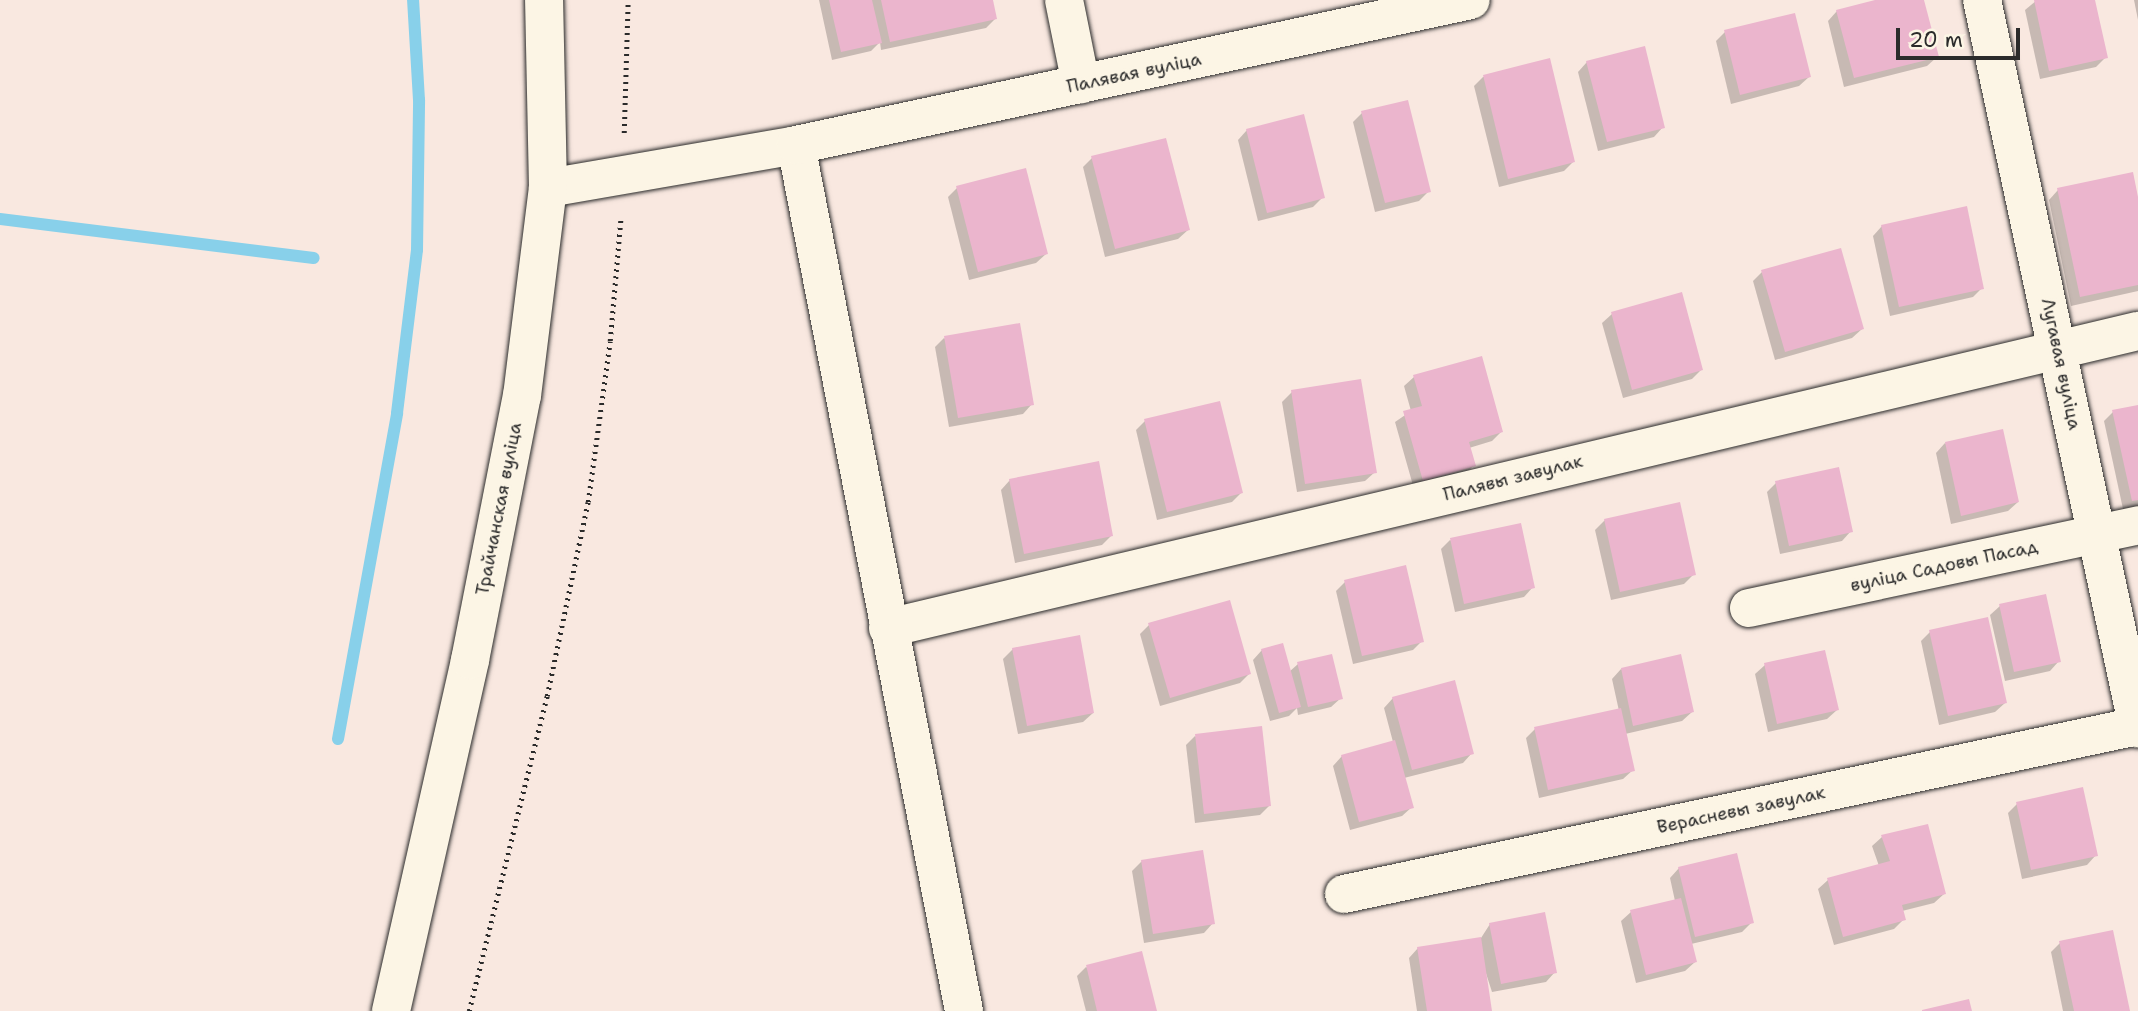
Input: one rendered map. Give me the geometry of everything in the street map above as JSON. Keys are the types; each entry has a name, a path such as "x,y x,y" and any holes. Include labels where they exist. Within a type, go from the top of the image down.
{"street":[{"name":"Трайчанская вуліца","path":"391,1011 470,660 522,397 548,188 544,0"},
{"path":"1064,0 1081,84"},
{"name":"Палявая вуліца","path":"548,188 796,145 1471,0"},
{"name":"Лугавая вуліца","path":"1982,0 2138,726"},
{"path":"796,145 964,1011"},
{"name":"Палявы завулак","path":"888,628 2058,347 2138,331"},
{"name":"вуліца Садовы Пасад","path":"1749,608 2138,525"},
{"name":"Верасневы завулак","path":"1344,894 2138,726"}],"path":[{"path":"469,1011 547,696 588,502 619,258 628,0"}],"building":[{"path":"829,0 872,0 882,43 841,52"},
{"path":"881,0 993,0 997,19 890,42"},
{"path":"1875,0 1924,0 1939,57 1854,78 1836,10"},
{"path":"2034,0 2095,0 2108,58 2049,71"},
{"path":"1795,13 1811,77 1740,95 1724,30"},
{"path":"1645,46 1665,128 1607,142 1586,61"},
{"path":"1550,58 1575,162 1508,179 1483,75"},
{"path":"1408,100 1431,192 1385,203 1361,111"},
{"path":"1304,114 1325,198 1267,213 1246,129"},
{"path":"1166,138 1190,230 1115,249 1091,156"},
{"path":"1026,168 1048,254 978,272 956,186"},
{"path":"2133,172 2138,197 2138,285 2080,297 2057,188"},
{"path":"1967,206 1984,289 1899,307 1881,225"},
{"path":"1841,248 1864,329 1785,352 1761,270"},
{"path":"1682,292 1703,370 1632,390 1611,312"},
{"path":"1020,323 1034,405 958,418 944,336"},
{"path":"1482,356 1503,432 1469,442 1476,466 1423,481 1403,411 1422,406 1413,375"},
{"path":"1361,379 1377,473 1305,484 1291,390"},
{"path":"1220,401 1243,493 1167,512 1144,419"},
{"path":"2138,405 2138,500 2132,501 2112,410"},
{"path":"2003,429 2019,502 1961,516 1945,442"},
{"path":"1099,461 1113,536 1024,554 1009,479"},
{"path":"1839,467 1853,532 1789,546 1775,481"},
{"path":"1680,502 1696,575 1620,592 1604,519"},
{"path":"1521,523 1535,588 1464,604 1450,538"},
{"path":"1406,565 1424,642 1362,656 1344,580"},
{"path":"2046,594 2061,662 2014,672 1999,604"},
{"path":"1230,600 1251,674 1170,698 1148,623"},
{"path":"1988,617 2007,703 1948,716 1929,630"},
{"path":"1080,635 1094,713 1027,726 1012,648"},
{"path":"1283,643 1301,707 1279,713 1261,649"},
{"path":"1825,650 1839,710 1777,724 1764,663"},
{"path":"1332,654 1343,699 1308,707 1297,662"},
{"path":"1681,654 1694,712 1633,726 1621,668"},
{"path":"1455,680 1474,754 1412,770 1392,697"},
{"path":"1621,708 1635,771 1548,790 1534,727"},
{"path":"1262,726 1271,806 1204,814 1195,734"},
{"path":"1395,740 1414,808 1359,822 1341,755"},
{"path":"2083,787 2098,856 2031,870 2016,802"},
{"path":"1928,824 1946,894 1902,905 1906,920 1843,937 1827,878 1890,861 1881,835"},
{"path":"1203,850 1215,924 1153,934 1141,860"},
{"path":"1737,853 1754,923 1695,937 1678,867"},
{"path":"1681,898 1697,962 1646,975 1630,910"},
{"path":"1545,912 1557,973 1501,984 1489,923"},
{"path":"2113,930 2130,1011 2074,1011 2059,941"},
{"path":"1481,937 1492,1011 1427,1011 1417,947"},
{"path":"1142,951 1157,1011 1097,1011 1086,965"},
{"path":"1969,999 1972,1011 1922,1011 1922,1010"}],"waterway":[{"path":"338,739 397,413 417,250 419,100 413,0"},
{"path":"0,219 314,258"}]}
